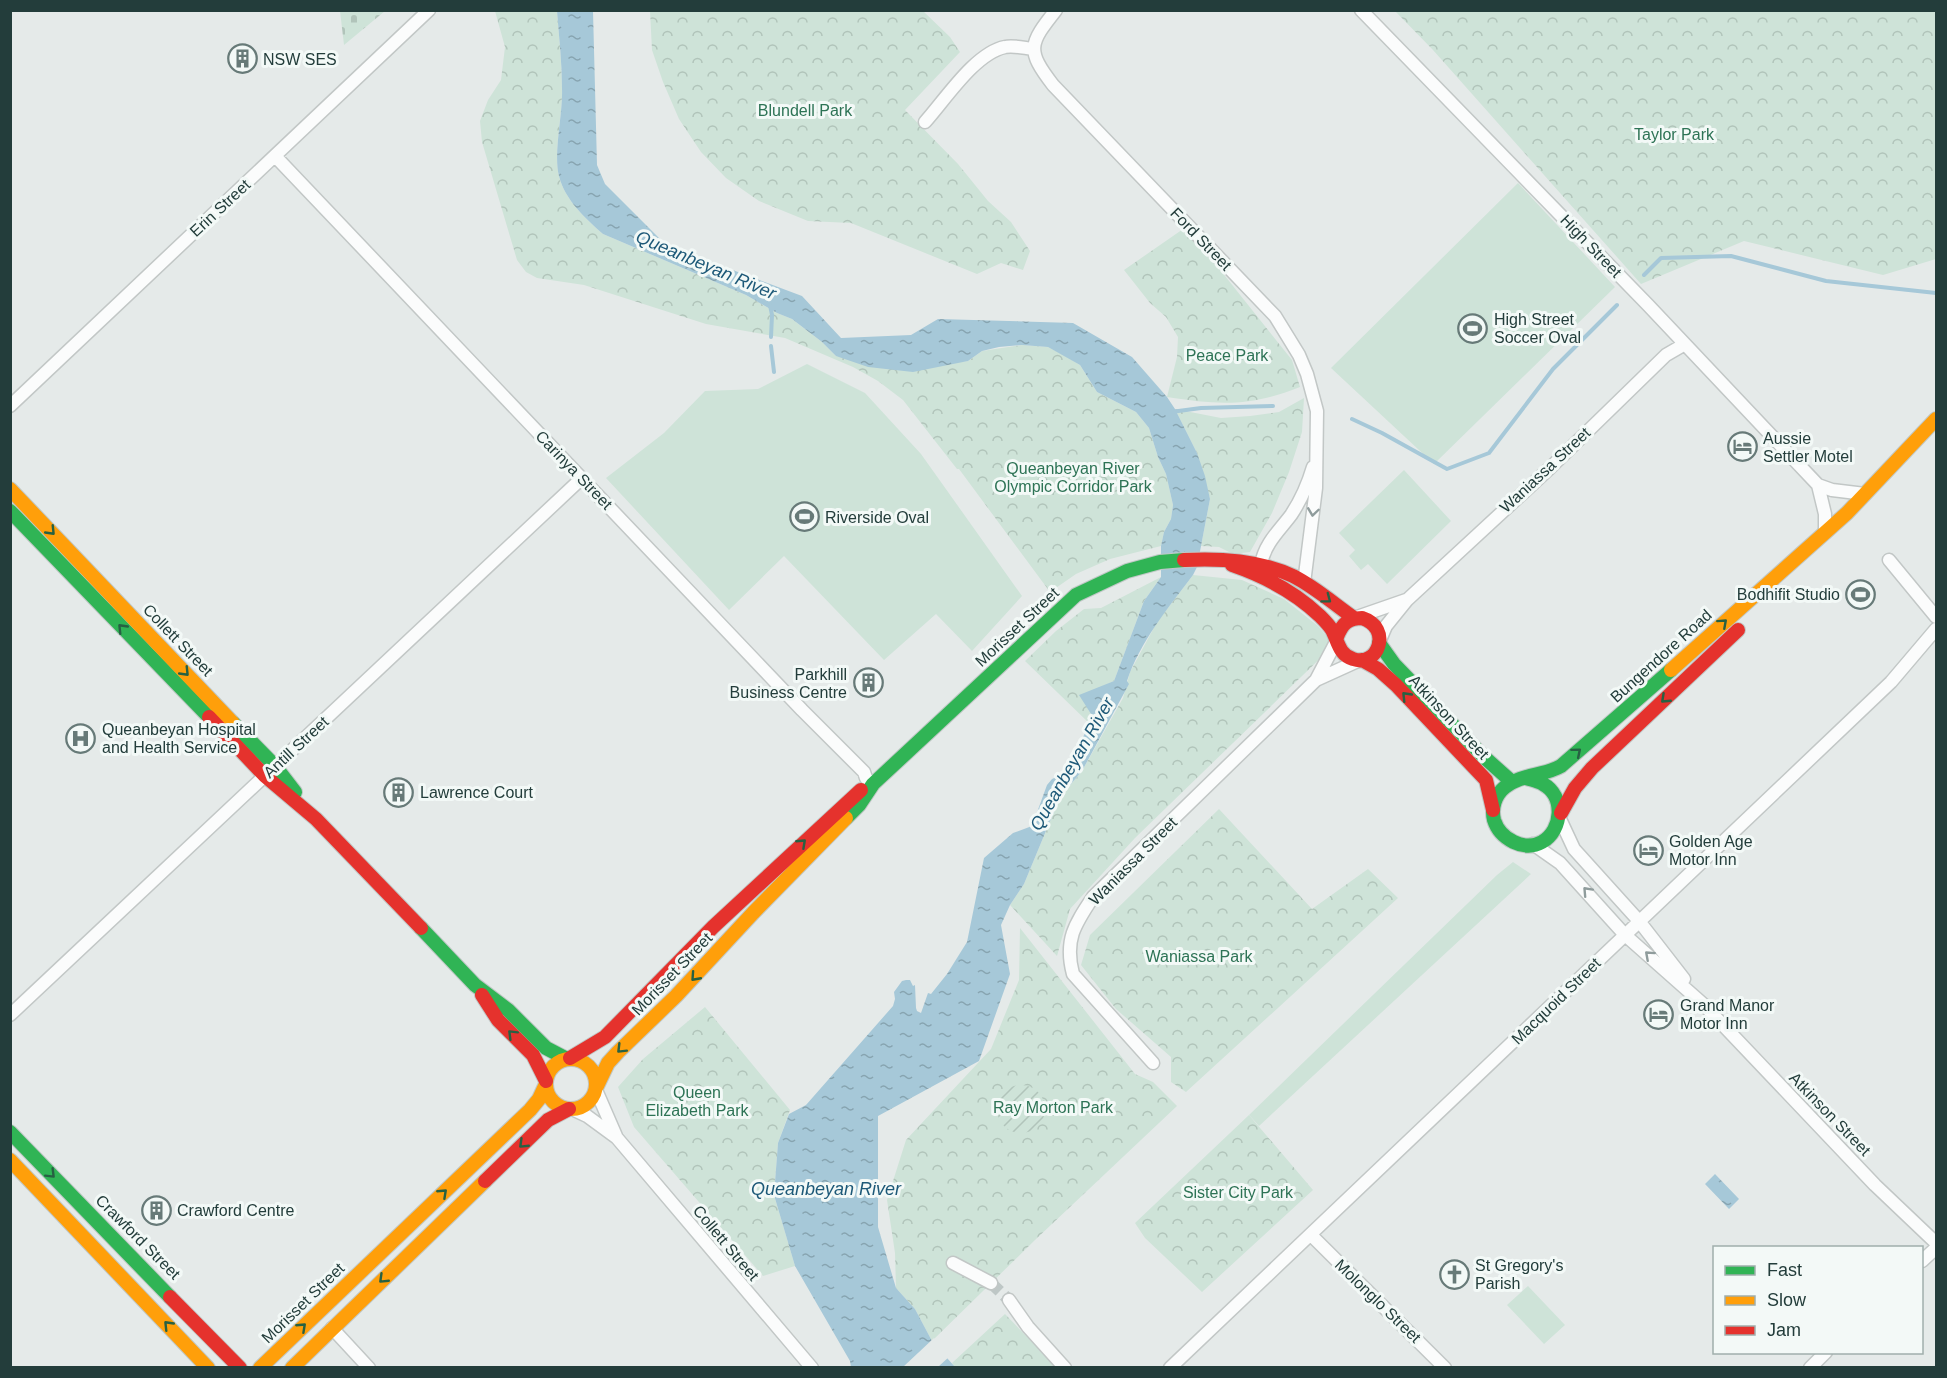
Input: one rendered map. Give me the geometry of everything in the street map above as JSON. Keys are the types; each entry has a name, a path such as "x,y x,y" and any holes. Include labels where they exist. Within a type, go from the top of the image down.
{"main road":[{"name":"Bungendore Road","path":"1526,778 1553,771 1577,753 1825,533 1866,494 1936,419"},
{"name":"Bungendore Road","path":"1560,816 1575,788 1592,768 1848,525 1936,436"},
{"name":"Collett Street","path":"10,489 270,771 475,985 508,1010 546,1048 569,1059"},
{"name":"Collett Street","path":"10,511 270,771"},
{"name":"Morisset Street","path":"596,1088 612,1058 676,996 863,801 873,784 1076,595 1101,580 1156,562 1184,558 1261,564"},
{"name":"Morisset Street","path":"1217,560 1237,566 1284,590"},
{"path":"1261,564 1304,583 1356,617 1368,619 1378,630 1380,642 1372,655 1361,660 1346,656 1341,651 1337,639 1318,614 1284,590 1261,564"},
{"path":"1337,639 1343,623 1356,617"},
{"name":"Atkinson Street","path":"1380,642 1394,664 1484,757 1512,782"},
{"name":"Atkinson Street","path":"1361,660 1378,669 1396,685 1486,780 1493,810"},
{"path":"1526,778 1538,780 1556,794 1560,816 1552,835 1542,842 1526,846 1505,837 1497,828 1493,810 1496,798 1502,789 1512,782 1526,778"},
{"name":"Morisset Street","path":"569,1059 606,1037 759,883 848,801 862,789 873,784"},
{"path":"759,883 771,882 796,870"},
{"path":"714,955 723,935 724,917"},
{"name":"Collett Street","path":"475,985 498,1020 533,1055 546,1082"},
{"path":"292,1368 548,1120 587,1103 596,1088 596,1076 588,1064 580,1059 569,1059 554,1065 546,1082 552,1099 558,1105 570,1109"},
{"name":"Morisset Street","path":"260,1368 530,1110 539,1099 546,1082"},
{"name":"Crawford Street","path":"10,1132 175,1298 240,1368"},
{"path":"10,1160 208,1368"}],"street":[{"name":"Erin Street","path":"10,406 429,10"},
{"path":"925,122 976,62 993,51 1007,46 1033,49 1039,32 1056,10"},
{"name":"High Street","path":"1361,10 1685,344 1818,485 1825,514 1825,533"},
{"name":"Ford Street","path":"1033,49 1038,66 1053,85 1259,298 1284,328 1299,355 1317,411 1316,488 1304,583"},
{"name":"Carinya Street","path":"275,156 873,784"},
{"name":"Waniassa Street","path":"1380,642 1386,626 1407,600 1666,355 1685,344"},
{"name":"Ford Street","path":"1261,564 1263,553 1269,542 1300,498 1316,454"},
{"name":"Antill Street","path":"10,1015 582,478"},
{"path":"1818,485 1832,490 1866,494"},
{"path":"1889,560 1936,616"},
{"name":"Waniassa Street","path":"1356,617 1407,600"},
{"name":"Macquoid Street","path":"1170,1368 1891,682 1936,629"},
{"name":"Waniassa Street","path":"1153,1063 1073,974 1069,942 1076,922 1094,897 1316,680 1337,639"},
{"name":"Waniassa Street","path":"1316,680 1361,660"},
{"name":"Atkinson Street","path":"1560,816 1574,849 1639,921 1703,1004"},
{"name":"Atkinson Street","path":"1532,844 1560,863 1625,934 1703,1004 1875,1185 1936,1245"},
{"name":"Collett Street","path":"596,1088 617,1138"},
{"name":"Collett Street","path":"570,1109 587,1116 617,1138 812,1368"},
{"name":"Molonglo Street","path":"1311,1235 1445,1368"},
{"path":"1923,1260 1936,1245"},
{"path":"953,1263 991,1283"},
{"path":"1010,1300 1028,1327 1065,1368"},
{"path":"332,1328 369,1368"},
{"path":"1810,1368 1825,1354"}],"green space":[{"path":"340,10 385,11 344,45"},
{"name":"Queanbeyan River Olympic Corridor Park","path":"495,11 557,11 562,89 557,156 559,176 571,201 603,234 746,295 792,319 836,356 948,363 968,361 982,351 1022,345 1048,347 1062,354 1080,365 1097,392 1136,412 1149,428 1166,474 1173,505 1171,519 1164,532 1161,546 1110,559 1076,574 1050,592 959,469 903,400 878,381 853,367 785,338 706,324 584,285 537,278 526,272 517,260 482,142 480,121 488,100 501,80 505,47"},
{"name":"Blundell Park","path":"650,11 923,11 950,37 960,52 905,110 958,164 988,201 1011,222 1030,251 1023,270 1001,263 977,274 851,223 808,221 759,201 726,178 701,152 679,119 652,50"},
{"name":"Taylor Park","path":"1395,11 1936,11 1936,259 1883,275 1744,241 1641,284 1433,50"},
{"name":"High Street Soccer Oval","path":"1518,183 1615,287 1434,464 1331,368"},
{"name":"Peace Park","path":"1186,227 1292,360 1300,387 1282,394 1250,401 1219,403 1167,397 1177,357 1178,337 1166,317 1150,303 1124,270"},
{"name":"Riverside Oval","path":"807,364 865,393 921,454 1022,596 972,651 936,614 884,660 784,556 729,610 606,478 664,433 705,391 758,389"},
{"path":"1304,398 1302,432 1289,472 1272,513 1250,552 1233,554 1219,547 1201,546 1210,499 1197,453 1175,409 1221,418 1250,416 1279,412"},
{"path":"1404,470 1451,521 1387,584 1368,564 1361,570 1349,556 1355,550 1339,533"},
{"path":"1193,575 1242,580 1284,599 1318,626 1334,645 1135,838 1070,909 1057,956 1010,905 1024,884 1060,797 1082,771 1123,698 1130,672 1157,622"},
{"path":"1161,577 1144,601 1114,681 1092,691 1090,724 1025,661 1056,631 1084,609 1101,608"},
{"name":"Waniassa Park","path":"1219,809 1312,909 1368,869 1398,898 1186,1092 1171,1082 1171,1057 1116,1009 1081,965 1090,935"},
{"path":"1513,862 1531,874 1259,1126 1249,1115"},
{"name":"Ray Morton Park","path":"1020,928 1135,1074 1153,1082 1177,1106 932,1341 915,1309 896,1288 895,1253 887,1200 906,1140 991,1049 1019,980"},
{"name":"Queen Elizabeth Park","path":"705,1007 790,1110 778,1143 774,1195 795,1266 763,1276 634,1127 618,1087 643,1059"},
{"path":"1021,1085 1038,1092 1045,1109 1038,1126 1021,1133 1004,1126 997,1109 1004,1092"},
{"name":"Sister City Park","path":"1249,1115 1313,1190 1202,1292 1145,1238 1135,1223"},
{"path":"1528,1286 1565,1325 1544,1344 1507,1305"},
{"path":"1005,1314 1056,1367 955,1368 952,1363"}],"water":[{"name":"Queanbeyan River","path":"557,11 593,11 597,165 605,184 666,245 802,296 841,338 911,335 938,319 1073,323 1132,357 1167,397 1197,453 1205,476 1210,499 1197,567 1147,639 1127,681 1129,684 1082,771 1060,797 1024,884 1010,905 1001,925 1010,974 979,1061 878,1116 878,1227 896,1288 915,1309 932,1341 955,1367 851,1367 850,1361 795,1266 774,1195 778,1143 789,1114 806,1105 893,1006 894,992 902,981 910,980 913,986 915,985 916,1008 921,1013 928,993 931,994 947,974 967,942 984,858 1013,833 1032,826 1047,785 1052,779 1063,774 1090,724 1091,714 1079,695 1114,681 1144,601 1161,577 1161,546 1164,532 1171,519 1173,505 1166,474 1149,428 1136,412 1097,392 1080,365 1048,347 1022,345 999,347 982,351 968,361 913,372 868,367 836,356 792,319 746,295 603,234 571,201 562,185 557,167 562,89"},
{"path":"1715,1174 1739,1199 1729,1209 1705,1184"}],"pier":[{"path":"934,1338 950,1356 938,1367 903,1367"}],"waterway":[{"path":"1644,275 1661,258 1731,256 1826,281 1936,293"},
{"path":"770,305 771,337"},
{"path":"1352,419 1447,469 1489,453 1553,369 1617,305"},
{"path":"771,346 774,372"},
{"path":"1171,412 1201,408 1273,406"}],"tunnel":[{"path":"991,1283 1009,1300"}],"traffic: fast":[{"path":"10,511 209,717"},
{"path":"846,818 859,805 873,784 1076,595 1127,571 1160,562 1184,560"},
{"path":"1379,643 1394,664 1484,757 1512,782"},
{"path":"1526,778 1550,789 1558,804 1559,813 1554,830 1549,837 1535,845 1514,842 1497,827 1493,815 1494,806 1502,790 1518,780 1561,766 1671,670"},
{"path":"233,723 275,766 295,792"},
{"path":"421,928 475,985 508,1010 546,1048 567,1059"},
{"path":"10,1132 170,1297"}],"traffic: slow":[{"path":"1671,670 1847,513 1936,419"},
{"path":"10,489 233,723"},
{"path":"597,1086 608,1063 618,1052 676,996 846,818"},
{"path":"566,1059 576,1059 589,1066 596,1079 596,1084 596,1089 589,1102 576,1109 566,1109 557,1105 550,1098 546,1089 546,1079 550,1070 557,1063 566,1059"},
{"path":"260,1368 530,1110 539,1099 546,1084"},
{"path":"10,1160 208,1368"},
{"path":"292,1368 485,1181"}],"traffic: jam":[{"path":"1184,560 1239,561 1267,566 1309,585 1354,618"},
{"path":"1232,565 1256,574 1300,599 1329,626 1342,651 1348,657 1362,660 1369,658 1375,653 1379,638 1372,623 1362,618 1346,623 1337,637"},
{"path":"1561,813 1575,788 1592,768 1738,630"},
{"path":"1362,660 1378,669 1396,685 1486,780 1493,810"},
{"path":"209,717 265,776 316,819 421,928"},
{"path":"570,1058 605,1037 713,927 861,790"},
{"path":"482,995 498,1020 533,1055 546,1081"},
{"path":"485,1181 548,1120 569,1109"},
{"path":"170,1297 240,1368"}],"place":[{"name":"NSW SES","path":"242,59"},
{"name":"High Street Soccer Oval","path":"1473,328"},
{"name":"Aussie Settler Motel","path":"1742,447"},
{"name":"Riverside Oval","path":"804,517"},
{"name":"Bodhifit Studio","path":"1861,594"},
{"name":"Parkhill Business Centre","path":"868,683"},
{"name":"Queanbeyan Hospital and Health Service","path":"81,738"},
{"name":"Lawrence Court","path":"399,792"},
{"name":"Golden Age Motor Inn","path":"1648,850"},
{"name":"Grand Manor Motor Inn","path":"1659,1014"},
{"name":"Crawford Centre","path":"156,1210"},
{"name":"St Gregory's Parish","path":"1454,1274"}]}
